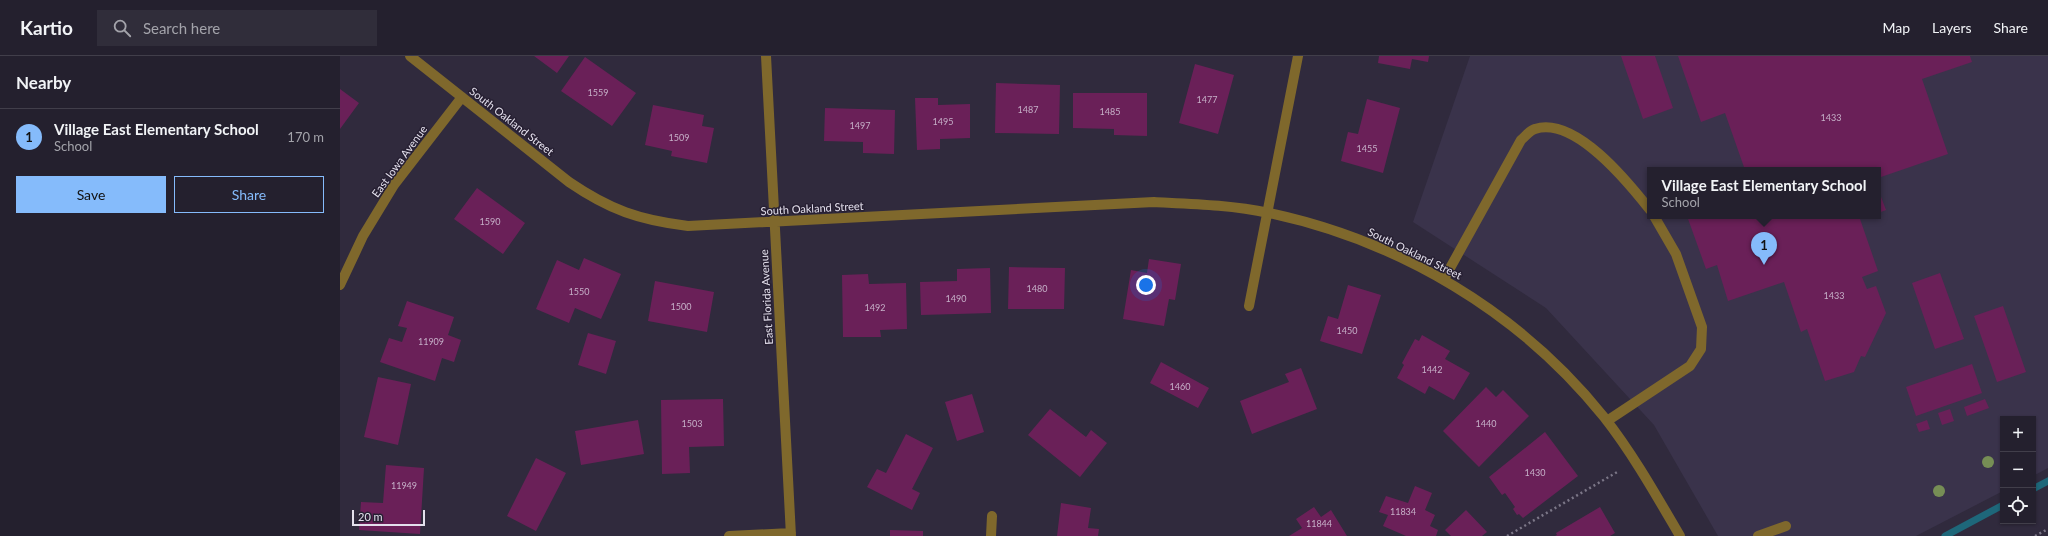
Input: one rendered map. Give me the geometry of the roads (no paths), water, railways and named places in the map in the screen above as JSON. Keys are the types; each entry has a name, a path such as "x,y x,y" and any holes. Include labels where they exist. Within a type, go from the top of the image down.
{"street":[{"name":"South Oakland Street","path":"410,56 569,182 596,200 625,213 656,222 688,226 1154,202 1215,205 1267,213 1300,220 1357,238 1444,279 1470,295 1518,330 1563,371 1607,421 1638,465 1680,536"},
{"name":"East Florida Avenue","path":"766,56 791,534"},
{"path":"1249,306 1298,56"},
{"name":"East Iowa Avenue","path":"340,284 363,236 394,185 462,97"},
{"path":"1444,279 1521,140 1534,129 1550,127 1570,133 1623,175 1647,206"},
{"path":"1607,421 1690,366 1701,349 1702,327 1676,254 1656,219"},
{"path":"991,536 992,516"},
{"path":"1758,536 1786,526"},
{"path":"729,536 791,534"}],"waterway":[{"path":"2035,488 2048,481"},
{"path":"1945,536 2000,507"}],"place":[{"name":"Village East Elementary School","path":"1764,265"}]}
